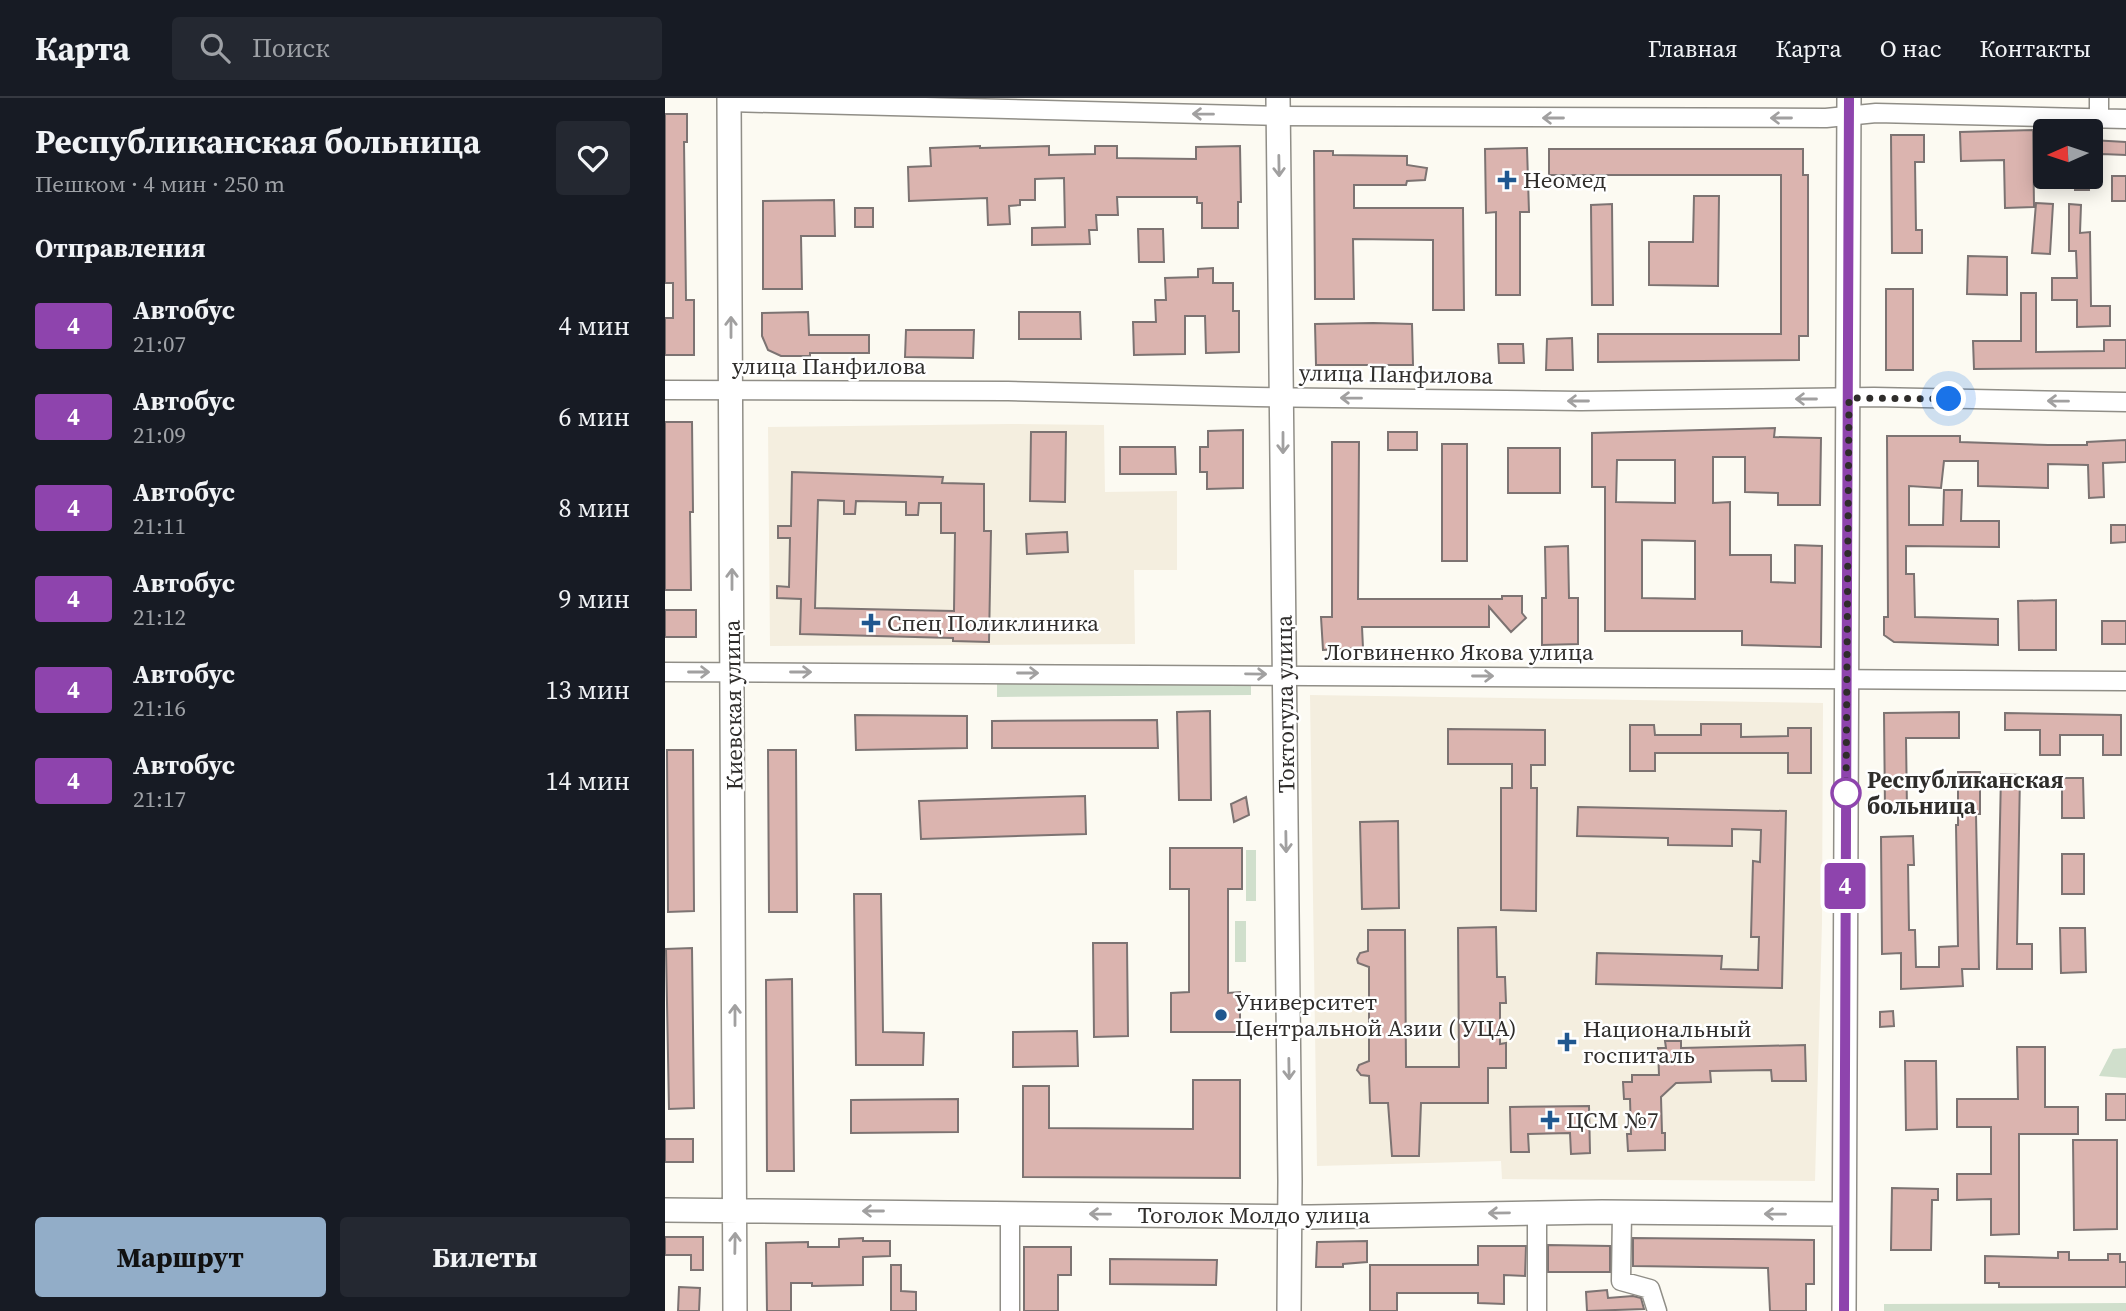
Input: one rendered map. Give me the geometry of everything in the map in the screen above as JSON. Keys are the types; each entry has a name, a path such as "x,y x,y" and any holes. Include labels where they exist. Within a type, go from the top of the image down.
{"main road":[{"name":"Киевская улица","path":"729,100 735,1311"},
{"name":"Токтогула улица","path":"1279,107 1289,1311"},
{"path":"1844,1311 1849,107"},
{"name":"Тоголок Молдо улица","path":"665,1210 1290,1217 1537,1212 1844,1214"}],"street":[{"path":"2099,98 2099,117"},
{"path":"729,100 1279,107 1849,107 1876,113 2126,118"},
{"name":"улица Панфилова","path":"665,390 1008,391 1581,401 1849,398 2126,402"},
{"name":"Логвиненко Якова улица","path":"665,672 2126,681"},
{"path":"1010,1212 1010,1311"},
{"path":"1537,1212 1537,1311"},
{"path":"1622,1212 1621,1281 1650,1289 1657,1311"}],"shaded area":[{"path":"1104,425 1105,492 1177,491 1177,570 1134,570 1135,644 770,646 768,427"},
{"name":"Национальный госпиталь","path":"1310,695 1823,703 1822,923 1815,1181 1502,1179 1501,1161 1317,1166"}],"green space":[{"path":"997,682 1251,683 1251,695 997,697"},
{"path":"1246,850 1256,850 1256,901 1246,901"},
{"path":"1235,921 1246,921 1246,962 1235,962"},
{"path":"2126,1048 2126,1078 2099,1076 2113,1049"},
{"path":"2126,1303 2126,1311 1884,1311 1884,1304"}],"building":[{"path":"665,114 687,114 687,142 684,142 686,300 694,300 694,355 665,355 665,318 673,318 673,283 665,283"},
{"path":"2033,130 2034,207 2005,208 2004,160 1961,161 1960,132"},
{"path":"1891,135 1924,135 1924,162 1915,162 1916,230 1922,230 1922,253 1892,253"},
{"path":"2103,141 2126,142 2126,155 2103,154"},
{"path":"1049,146 1049,155 1095,154 1095,146 1117,146 1117,158 1196,159 1196,147 1240,146 1241,202 1238,202 1238,228 1202,228 1202,203 1197,203 1197,197 1117,197 1118,215 1096,215 1097,230 1089,230 1090,244 1032,245 1032,228 1065,227 1064,178 1035,179 1035,200 1020,200 1020,205 1009,206 1010,224 988,225 987,198 909,201 908,167 931,166 930,148"},
{"path":"1527,148 1529,212 1520,212 1520,295 1496,295 1496,212 1486,213 1485,149"},
{"path":"1549,149 1803,149 1803,175 1808,175 1808,336 1799,336 1799,360 1598,362 1598,334 1781,334 1781,175 1549,175"},
{"path":"1314,151 1333,151 1333,155 1407,156 1407,165 1427,168 1425,180 1407,181 1406,185 1354,185 1354,208 1463,208 1464,310 1433,310 1433,240 1353,239 1354,299 1315,299"},
{"path":"2112,176 2126,176 2126,201 2112,201"},
{"path":"1694,196 1719,196 1718,286 1649,285 1649,242 1693,242"},
{"path":"834,200 835,236 801,236 802,289 763,289 763,201"},
{"path":"2036,203 2053,204 2050,254 2032,253"},
{"path":"1612,204 1613,305 1592,305 1591,205"},
{"path":"2069,204 2081,205 2080,233 2090,232 2091,306 2110,306 2110,326 2077,327 2077,300 2052,300 2052,278 2077,278 2076,251 2069,251"},
{"path":"855,208 873,208 873,227 855,227"},
{"path":"1138,229 1163,229 1164,262 1139,262"},
{"path":"1968,256 2007,257 2007,295 1967,294"},
{"path":"1213,268 1213,283 1233,283 1233,311 1239,311 1239,352 1206,353 1205,316 1185,316 1185,354 1134,355 1133,322 1156,322 1155,300 1166,300 1165,278 1198,277 1198,269"},
{"path":"1886,289 1913,289 1913,370 1886,370"},
{"path":"2021,293 2036,293 2036,352 2104,351 2104,340 2126,340 2126,368 1974,369 1973,341 2021,341"},
{"path":"808,312 809,335 869,335 869,353 781,356 768,350 762,336 762,313"},
{"path":"1019,312 1080,312 1081,339 1019,339"},
{"path":"1315,324 1412,324 1413,365 1316,365"},
{"path":"906,330 974,330 973,358 905,357"},
{"path":"1572,338 1573,370 1546,370 1547,339"},
{"path":"1498,344 1523,344 1524,363 1499,363"},
{"path":"665,422 692,422 691,590 665,590"},
{"path":"1775,428 1774,437 1821,438 1820,505 1778,505 1778,493 1745,492 1745,457 1713,457 1713,503 1730,502 1730,555 1771,555 1771,582 1795,583 1795,545 1822,546 1821,647 1742,645 1742,631 1605,631 1605,487 1592,487 1592,433","holes":["1617,460 1675,460 1675,503 1616,502","1642,540 1695,541 1695,599 1642,598"]},
{"path":"1243,430 1243,488 1207,489 1207,472 1200,472 1200,447 1208,447 1208,431"},
{"path":"1031,432 1066,432 1065,502 1030,501"},
{"path":"1388,432 1417,432 1417,450 1388,450"},
{"path":"1887,436 1960,436 1960,442 2048,445 2087,445 2087,442 2126,440 2126,462 2103,463 2104,497 2089,498 2088,465 2048,464 2048,488 1978,486 1978,461 1944,461 1941,488 1909,486 1909,525 1943,525 1944,490 1962,490 1961,521 1999,521 1999,547 1906,546 1906,574 1914,574 1915,617 1998,619 1998,645 1894,642 1884,635 1884,617 1888,617"},
{"path":"1332,442 1359,442 1358,599 1502,599 1502,596 1522,596 1522,613 1526,618 1511,632 1489,607 1489,627 1362,627 1363,648 1323,650 1321,617 1332,617"},
{"path":"1442,444 1467,444 1467,561 1442,561"},
{"path":"1120,447 1175,447 1176,474 1120,474"},
{"path":"1508,448 1560,448 1560,493 1508,493"},
{"path":"792,472 943,477 942,483 984,484 984,531 991,531 989,642 953,641 953,638 800,634 801,599 777,598 777,586 789,587 790,538 778,538 778,526 791,526","holes":["818,500 844,501 844,514 855,514 856,501 906,502 906,515 918,515 919,503 941,503 941,533 955,533 954,611 815,608"]},
{"path":"2111,525 2126,525 2126,542 2111,543"},
{"path":"1067,532 1068,552 1027,554 1026,534"},
{"path":"1568,546 1569,598 1578,598 1578,644 1542,645 1542,598 1546,598 1545,547"},
{"path":"2056,600 2056,650 2019,650 2018,601"},
{"path":"665,610 696,610 696,637 665,637"},
{"path":"2102,621 2126,621 2126,644 2102,644"},
{"path":"1210,711 1211,800 1179,800 1177,712"},
{"path":"1959,712 1959,738 1906,738 1907,810 1885,810 1884,713"},
{"path":"2005,713 2121,715 2121,755 2103,755 2103,735 2060,735 2060,755 2040,755 2040,730 2005,730"},
{"path":"855,715 967,716 967,748 856,750"},
{"path":"1157,720 1158,748 992,748 992,721"},
{"path":"1701,724 1741,724 1741,737 1788,736 1788,728 1811,728 1811,773 1788,773 1788,753 1655,753 1655,771 1630,771 1630,725 1654,725 1655,735 1701,735"},
{"path":"1448,729 1545,730 1545,765 1531,765 1531,788 1537,788 1536,911 1501,910 1501,788 1512,788 1512,764 1448,764"},
{"path":"667,750 693,750 694,911 668,912"},
{"path":"768,750 796,750 797,912 769,912"},
{"path":"1958,772 1980,772 1980,814 1976,814 1979,969 1962,969 1963,986 1901,989 1901,953 1882,954 1881,837 1913,836 1914,865 1908,865 1909,930 1915,930 1916,967 1939,967 1939,947 1958,946"},
{"path":"2001,774 2020,775 2017,944 2032,944 2032,969 1997,969"},
{"path":"2062,778 2083,778 2084,818 2062,818"},
{"path":"1085,796 1086,834 921,839 919,801"},
{"path":"1246,797 1249,815 1234,822 1231,804"},
{"path":"1578,807 1786,811 1782,988 1596,984 1597,953 1722,956 1721,969 1758,970 1759,937 1751,937 1753,861 1760,862 1761,830 1732,829 1732,846 1668,845 1668,838 1577,836"},
{"path":"1398,821 1399,908 1362,909 1360,822"},
{"path":"1170,848 1242,848 1242,889 1228,889 1228,993 1240,992 1240,1032 1171,1032 1171,993 1189,992 1189,889 1170,889"},
{"path":"2062,854 2084,854 2084,894 2062,894"},
{"path":"854,894 881,894 883,1032 924,1033 923,1065 856,1065"},
{"path":"1496,927 1497,977 1505,977 1506,1003 1500,1003 1500,1044 1506,1043 1506,1068 1488,1068 1488,1103 1421,1103 1419,1156 1392,1156 1388,1103 1370,1103 1369,1076 1361,1075 1357,1070 1359,1065 1369,1061 1369,967 1358,963 1357,959 1360,953 1368,951 1368,930 1405,930 1406,1067 1459,1067 1458,928"},
{"path":"2060,928 2085,928 2086,972 2061,973"},
{"path":"1093,943 1127,943 1128,1036 1094,1037"},
{"path":"692,948 694,1108 669,1109 666,949"},
{"path":"792,979 794,1171 767,1171 766,980"},
{"path":"1893,1011 1894,1026 1880,1027 1880,1012"},
{"path":"1077,1031 1078,1066 1013,1067 1013,1032"},
{"path":"1665,1041 1681,1041 1681,1048 1805,1045 1806,1081 1772,1081 1771,1070 1710,1071 1711,1082 1676,1083 1661,1097 1665,1150 1628,1151 1627,1134 1631,1134 1630,1099 1624,1099 1623,1082 1632,1082 1632,1075 1659,1075 1658,1048 1666,1048"},
{"path":"2017,1047 2045,1047 2045,1107 2078,1107 2078,1134 2019,1134 2019,1234 1991,1235 1991,1199 1957,1200 1957,1174 1991,1174 1991,1127 1957,1127 1957,1099 2018,1099"},
{"path":"1905,1061 1936,1061 1937,1129 1906,1130"},
{"path":"1193,1080 1240,1080 1240,1178 1023,1177 1023,1086 1049,1086 1049,1128 1193,1129"},
{"path":"2106,1094 2126,1094 2126,1120 2106,1120"},
{"path":"958,1099 958,1132 851,1133 851,1100"},
{"name":"ЦСМ №7","path":"1589,1106 1590,1153 1571,1154 1570,1133 1528,1134 1529,1152 1511,1152 1510,1107"},
{"path":"665,1139 693,1139 693,1162 665,1162"},
{"path":"2073,1140 2117,1140 2117,1229 2074,1230"},
{"path":"1892,1188 1938,1189 1938,1200 1932,1200 1931,1250 1891,1250"},
{"path":"665,1237 703,1237 703,1270 691,1270 691,1255 665,1255"},
{"path":"863,1238 863,1241 890,1241 890,1256 863,1257 863,1285 812,1286 812,1283 791,1283 791,1311 767,1311 766,1243 808,1242 808,1247 839,1247 839,1239"},
{"path":"1633,1238 1814,1240 1814,1284 1806,1284 1806,1311 1770,1311 1768,1268 1633,1266"},
{"path":"1367,1241 1367,1262 1343,1264 1343,1267 1316,1267 1317,1242"},
{"path":"1548,1245 1610,1246 1610,1272 1548,1272"},
{"path":"1478,1246 1526,1246 1525,1276 1504,1275 1504,1304 1478,1303 1478,1293 1397,1293 1397,1311 1370,1311 1370,1265 1478,1265"},
{"path":"1024,1247 1071,1247 1071,1275 1058,1275 1058,1311 1024,1311"},
{"path":"2058,1252 2069,1252 2069,1260 2108,1260 2108,1254 2120,1254 2120,1262 2126,1262 2126,1287 1999,1287 1999,1283 1985,1283 1985,1256 2058,1258"},
{"path":"1110,1259 1217,1260 1216,1285 1110,1284"},
{"path":"891,1265 901,1265 901,1291 916,1292 916,1311 891,1311"},
{"path":"679,1287 700,1288 699,1311 678,1311"},
{"path":"1607,1290 1608,1298 1641,1298 1644,1309 1587,1311 1586,1292"}],"bus line":[{"name":"4","path":"1844,1311 1849,98"}],"place":[{"name":"Неомед","path":"1507,180"},
{"name":"Спец Поликлиника","path":"871,623"},
{"name":"Республиканская больница","path":"1846,793"},
{"name":"Университет Центральной Азии ( УЦА)","path":"1221,1015"},
{"name":"Национальный госпиталь","path":"1567,1042"},
{"name":"ЦСМ №7","path":"1550,1120"}],"route":[{"path":"1846,793 1849,398 1949,399"}]}
